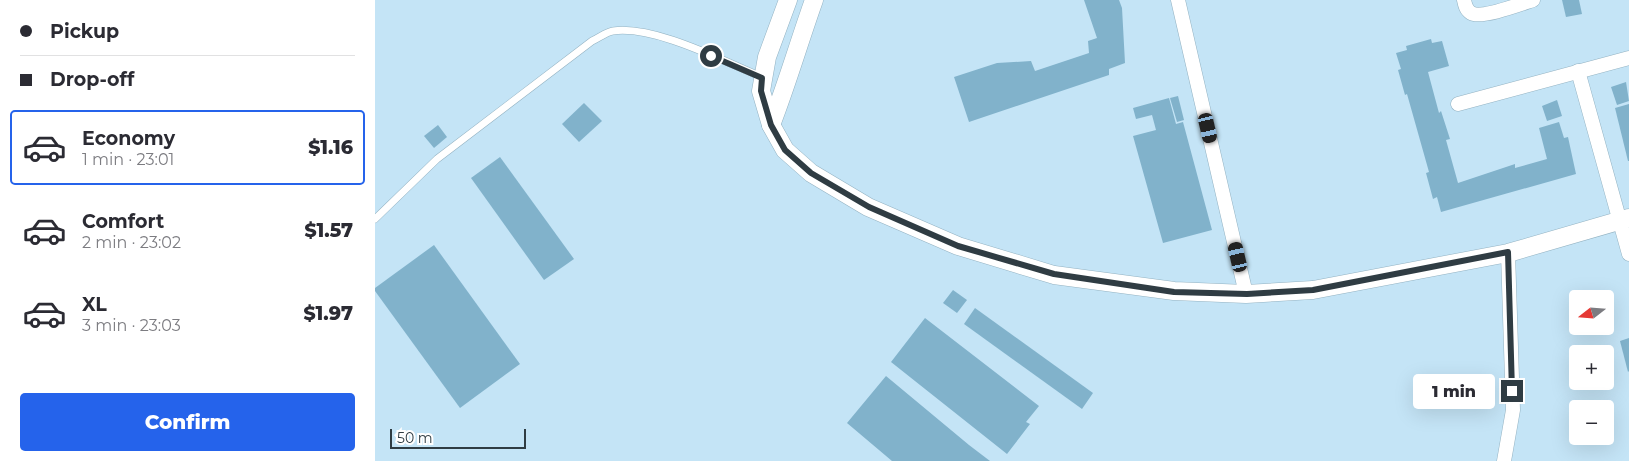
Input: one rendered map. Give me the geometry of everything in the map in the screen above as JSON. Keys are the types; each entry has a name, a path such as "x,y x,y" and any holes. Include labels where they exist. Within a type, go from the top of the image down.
{"street":[{"path":"788,0 767,57 761,91 771,125 785,150 811,173 869,207 958,246 1054,274 1174,292 1247,294 1313,290 1508,252 1625,219"},
{"path":"771,125 785,89 794,55 814,0"},
{"path":"1178,0 1247,294"},
{"path":"1463,0 1467,9 1473,15 1533,0"},
{"path":"1458,104 1629,58"},
{"path":"1579,71 1625,219 1629,254"},
{"path":"1504,461 1513,410 1508,252"}],"lane":[{"path":"375,219 437,159 593,41 612,31 644,32 677,42 762,78"}],"building":[{"path":"1084,0 1119,0 1122,8 1125,63 1109,69 1109,75 969,122 954,77 997,63 1031,61 1035,71 1089,53 1088,41 1097,38"},
{"path":"1562,0 1579,0 1582,14 1566,17"},
{"path":"1431,39 1432,43 1442,41 1449,66 1428,72 1439,113 1441,111 1450,139 1446,140 1458,183 1515,164 1515,168 1547,159 1539,128 1559,122 1564,138 1568,137 1576,174 1441,212 1437,197 1433,199 1426,173 1429,172 1407,94 1405,95 1398,70 1401,69 1396,53 1407,50 1406,46"},
{"path":"1626,82 1629,101 1617,105 1611,87"},
{"path":"1178,96 1184,120 1177,122 1170,98"},
{"path":"1169,98 1176,124 1183,122 1212,230 1163,243 1133,136 1156,130 1152,115 1136,119 1133,108"},
{"path":"1557,100 1562,116 1547,121 1542,106"},
{"path":"584,103 602,121 579,142 562,124"},
{"path":"1629,104 1629,161 1628,161 1615,108"},
{"path":"438,125 447,137 434,148 424,136"},
{"path":"500,157 574,259 544,280 471,178"},
{"path":"434,245 520,364 460,408 375,291 375,288"},
{"path":"953,290 967,300 957,313 943,303"},
{"path":"975,308 1093,393 1082,409 964,324"},
{"path":"925,318 1039,406 1026,422 1030,424 1007,454 891,362"},
{"path":"1629,338 1629,371 1628,372 1620,341"},
{"path":"886,376 990,461 892,461 847,423"}],"route":[{"path":"711,56 762,78 761,91 763,102 771,125 785,150 811,173 869,207 958,246 1054,274 1174,292 1247,294 1313,290 1508,252 1512,391"}]}
